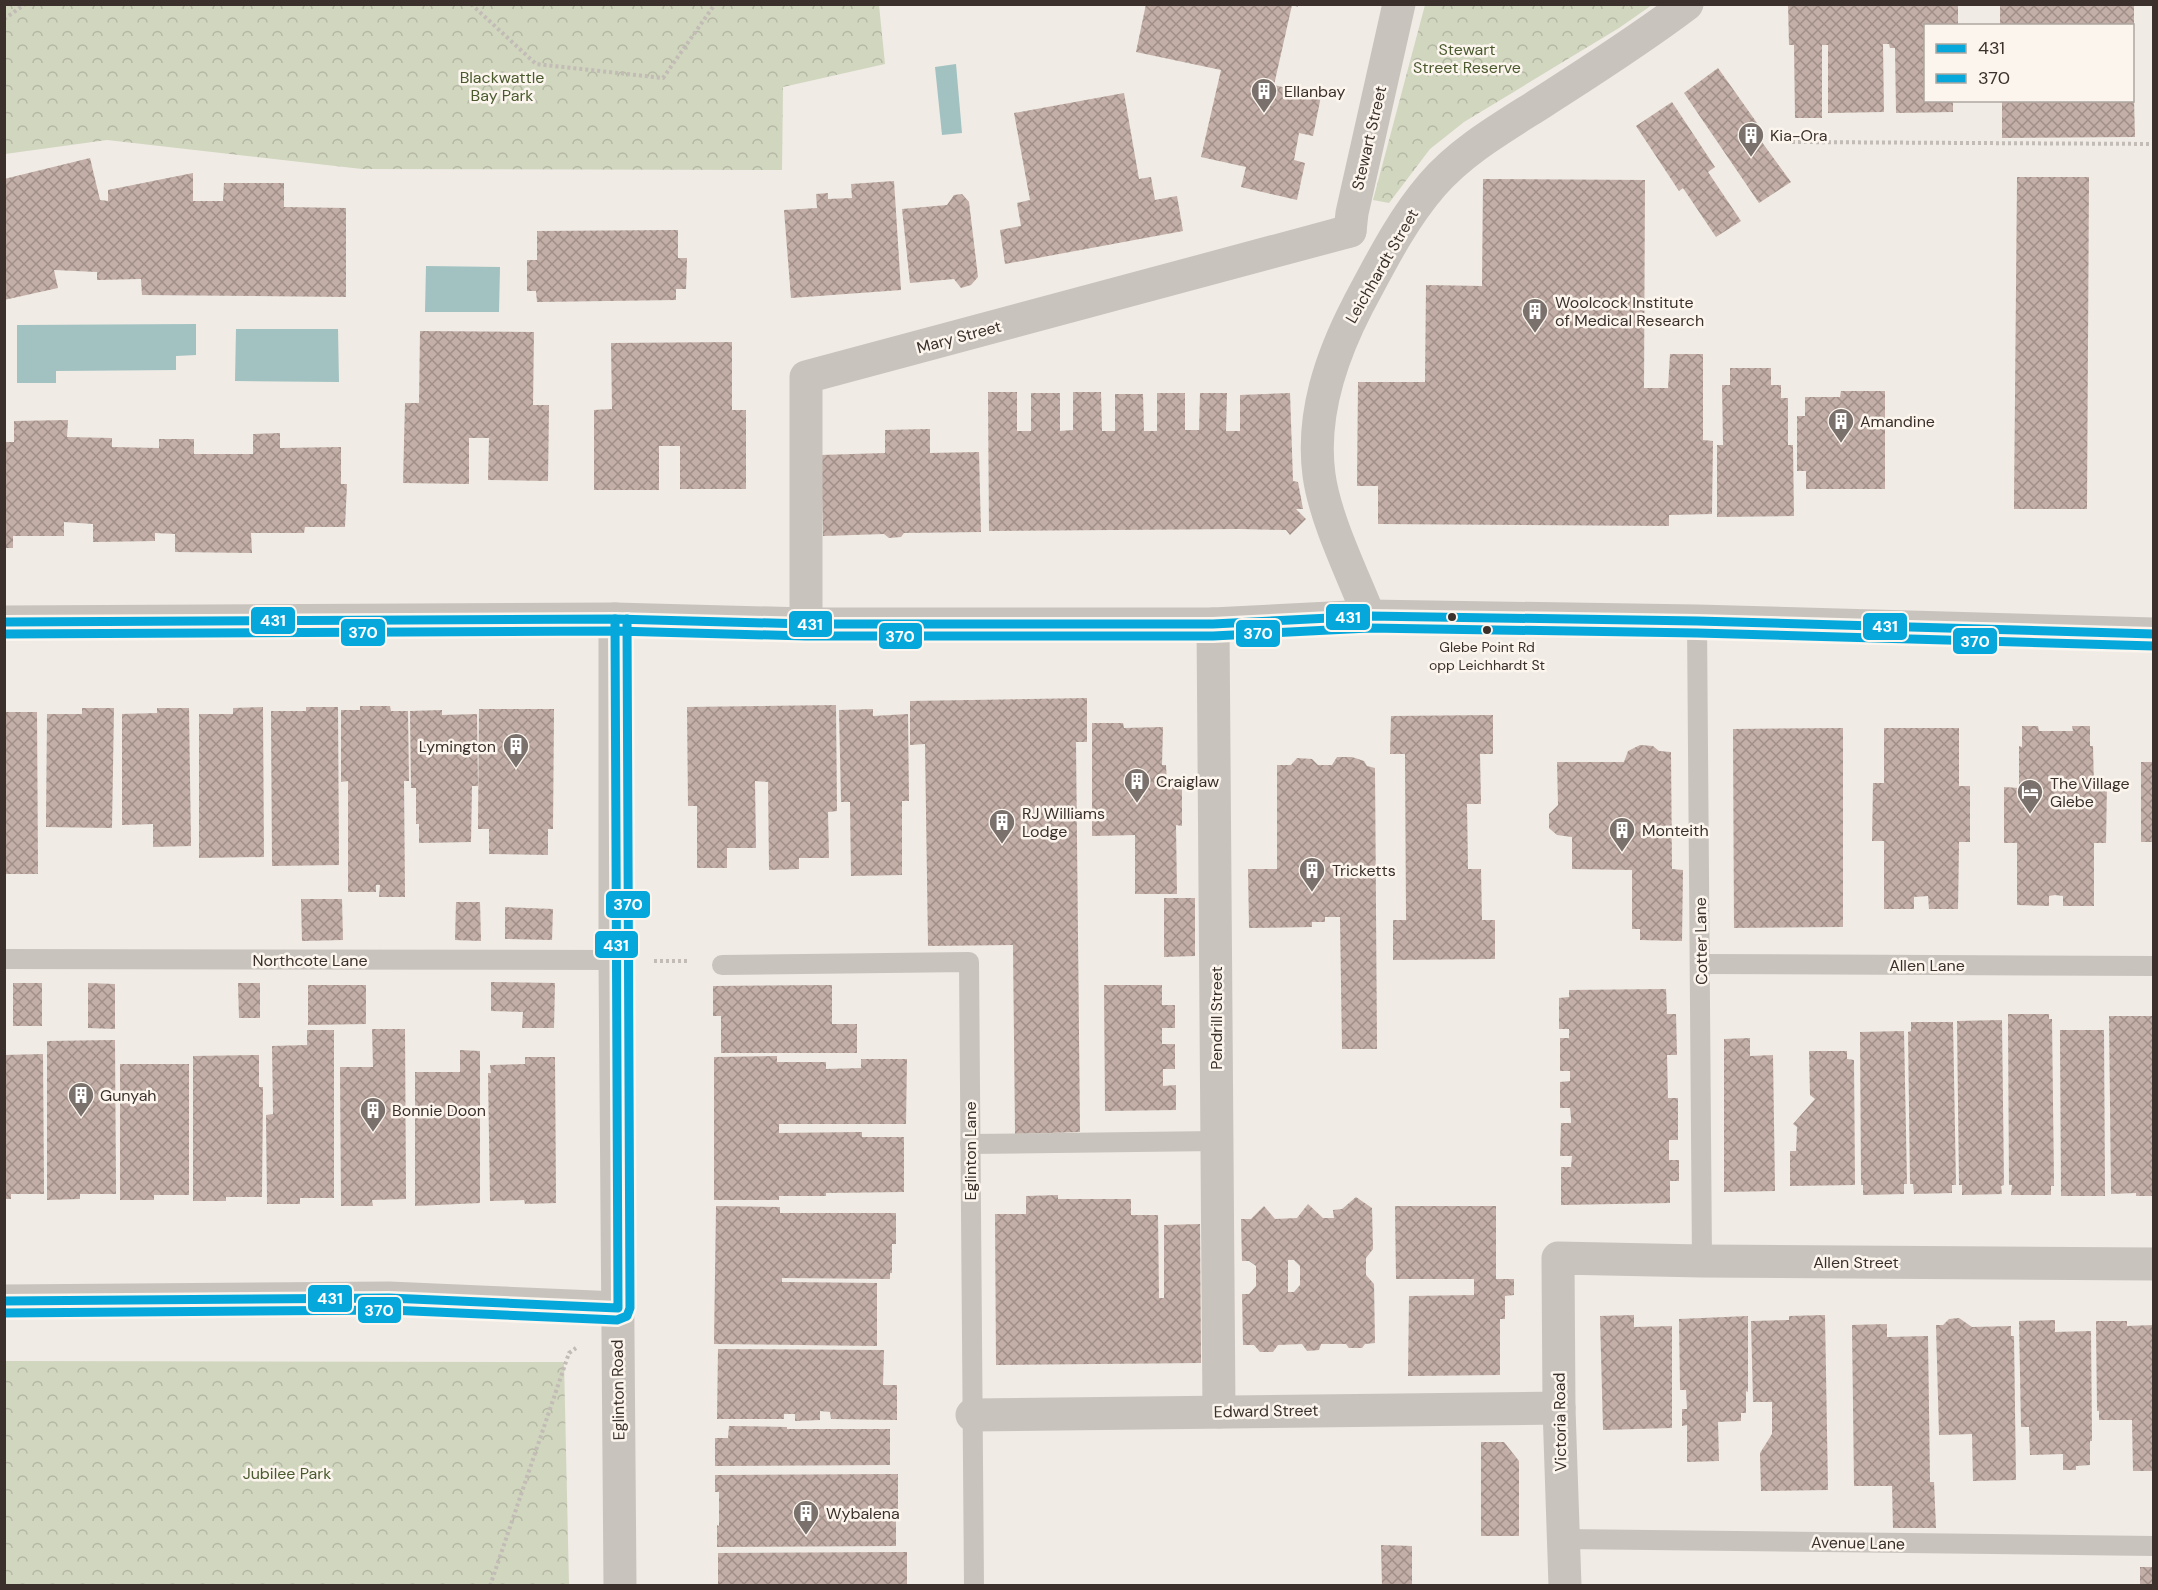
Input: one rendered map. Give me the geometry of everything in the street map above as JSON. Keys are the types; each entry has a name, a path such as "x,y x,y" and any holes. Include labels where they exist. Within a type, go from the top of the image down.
{"street":[{"name":"Stewart Street","path":"1350,231 1352,213 1399,4"},
{"name":"Leichhardt Street","path":"1369,616 1325,505 1319,477 1317,446 1323,397 1335,352 1344,331 1387,250 1419,201 1457,160 1497,131 1641,39 1687,4"},
{"path":"1350,231 1387,250"},
{"name":"Mary Street","path":"806,624 806,377 1350,231"},
{"path":"4,622 615,620 806,624 1214,624 1369,616 1697,621 2154,633"},
{"name":"Eglinton Road","path":"615,620 620,1586"},
{"name":"Pendrill Street","path":"1214,624 1219,1412"},
{"name":"Allen Street","path":"1558,1258 2154,1264"},
{"name":"Victoria Road","path":"1558,1258 1559,1408 1565,1586"},
{"path":"4,1301 388,1298 618,1308"},
{"name":"Edward Street","path":"972,1415 1559,1408"}],"lane":[{"name":"Cotter Lane","path":"1697,621 1702,1261"},
{"name":"Northcote Lane","path":"4,959 615,960"},
{"name":"Eglinton Lane","path":"722,965 969,962 974,1586"},
{"name":"Allen Lane","path":"1701,964 2154,966"},
{"path":"970,1144 1216,1141"},
{"name":"Avenue Lane","path":"1563,1539 2154,1546"}],"path":[{"path":"4,19 25,4"},
{"path":"471,4 536,64 663,78 715,4"},
{"path":"1792,142 2154,144"},
{"path":"490,1586 569,1353"}],"green space":[{"name":"Stewart Street Reserve","path":"1425,4 1652,5 1619,28 1464,122 1430,149 1389,203 1373,200"},
{"name":"Blackwattle Bay Park","path":"4,5 879,5 885,64 783,87 782,170 362,169 107,140 5,154"},
{"name":"Jubilee Park","path":"5,1361 564,1362 569,1585 5,1585"}],"water":[{"path":"956,64 962,133 942,135 935,67"},
{"path":"426,266 500,267 499,312 425,312"},
{"path":"196,324 196,355 176,356 176,370 56,371 56,383 17,383 17,325"},
{"path":"236,329 338,329 339,382 235,381"}],"building":[{"name":"Ellanbay","path":"1146,4 1298,4 1298,7 1292,5 1274,85 1321,96 1313,136 1299,133 1294,160 1305,163 1297,200 1241,187 1246,167 1201,157 1221,70 1136,52"},
{"path":"1788,4 1958,4 1958,24 1924,24 1924,102 1953,102 1953,112 1896,113 1895,48 1890,48 1889,44 1883,44 1884,112 1828,113 1828,45 1822,45 1822,118 1795,118 1794,45 1789,45"},
{"path":"2000,4 2134,4 2134,24 2000,24"},
{"name":"Kia-Ora","path":"1718,68 1762,130 1756,134 1791,182 1759,203 1684,93"},
{"path":"1124,93 1139,179 1151,177 1155,200 1177,196 1183,231 1005,264 1000,230 1021,226 1017,203 1030,200 1014,113"},
{"path":"2134,100 2135,137 2002,138 2002,102 2134,102"},
{"path":"1672,102 1715,167 1708,172 1741,221 1716,237 1683,188 1679,191 1636,126"},
{"path":"90,158 100,200 108,201 108,190 193,173 193,201 223,201 224,183 284,183 284,207 346,208 346,297 142,295 141,279 97,280 97,272 54,270 58,288 4,300 4,179"},
{"path":"2017,177 2089,177 2087,509 2014,509"},
{"name":"Woolcock Institute of Medical Research","path":"1483,179 1645,180 1644,388 1668,388 1670,354 1703,354 1703,440 1713,441 1712,514 1669,515 1669,526 1378,524 1378,486 1357,486 1358,382 1425,382 1426,285 1482,286"},
{"path":"894,181 901,290 791,298 784,210 817,208 816,194 828,193 828,199 852,198 851,184"},
{"path":"962,194 969,202 978,277 971,285 961,288 954,279 910,283 902,209 947,205 954,195"},
{"path":"678,230 678,258 687,258 686,289 676,289 676,300 537,302 536,291 527,291 527,260 537,260 537,231"},
{"path":"420,331 534,332 533,405 549,405 548,481 488,480 489,438 469,438 469,484 403,483 405,403 419,403"},
{"path":"732,342 732,410 746,410 746,489 680,489 680,446 659,446 659,490 594,490 594,410 612,409 611,343"},
{"path":"1730,368 1771,368 1771,385 1781,385 1781,398 1788,398 1788,445 1793,445 1794,516 1717,517 1717,445 1723,445 1722,385 1730,385"},
{"name":"Amandine","path":"1841,391 1885,391 1885,489 1806,489 1806,471 1797,471 1797,416 1805,416 1805,397 1840,397"},
{"path":"988,392 1017,392 1017,431 1031,431 1031,393 1060,393 1060,431 1073,430 1073,392 1101,392 1102,431 1115,431 1115,394 1143,394 1144,431 1157,431 1157,393 1185,393 1185,430 1199,430 1200,393 1227,393 1226,431 1240,431 1240,395 1290,393 1293,481 1298,482 1303,509 1296,509 1306,519 1290,535 1286,530 1240,529 989,531"},
{"path":"68,420 67,437 112,438 112,447 159,448 159,439 194,439 194,454 253,454 253,434 280,433 280,448 341,447 341,484 347,484 345,527 305,527 304,533 251,533 252,553 175,552 175,534 155,533 155,541 93,542 93,524 64,522 64,536 13,536 13,548 4,548 4,442 14,442 14,421"},
{"path":"930,429 930,453 979,452 981,532 904,533 901,537 889,538 884,534 823,536 821,455 885,453 885,430"},
{"name":"RJ Williams Lodge","path":"1087,698 1087,742 1076,742 1080,1132 1015,1134 1013,945 928,946 925,744 910,745 910,701"},
{"path":"836,705 837,811 828,812 829,858 799,858 799,869 769,870 768,782 755,781 756,848 727,848 727,868 697,868 697,806 688,806 687,707"},
{"path":"360,706 390,706 391,711 408,711 409,781 404,781 405,897 379,897 380,885 376,885 376,892 348,892 348,781 341,782 341,710 360,710"},
{"path":"263,707 264,857 199,858 199,714 233,714 233,708"},
{"path":"306,707 338,707 339,865 272,866 271,711 306,711"},
{"path":"82,708 114,708 112,828 46,827 47,714 82,714"},
{"path":"157,708 189,708 191,846 153,847 153,824 122,825 122,714 157,713"},
{"name":"Lymington","path":"479,709 554,709 553,829 548,829 548,855 489,854 489,829 478,829"},
{"path":"873,709 873,716 908,714 909,801 902,801 902,875 851,876 850,802 841,802 839,710"},
{"path":"442,710 442,715 477,714 478,786 472,786 471,842 419,843 419,824 416,824 416,788 411,788 410,711"},
{"path":"4,712 37,712 38,874 4,874"},
{"path":"1493,715 1493,754 1480,754 1481,804 1467,804 1468,869 1481,869 1482,920 1495,920 1495,959 1393,960 1393,920 1406,920 1405,754 1390,754 1391,716"},
{"name":"Craiglaw","path":"1092,723 1123,723 1124,728 1163,727 1162,765 1166,765 1167,784 1182,783 1182,826 1176,825 1177,894 1135,894 1135,835 1092,836"},
{"path":"2022,726 2038,726 2039,731 2073,731 2072,726 2090,726 2094,786 2107,785 2106,843 2094,843 2094,906 2063,906 2063,896 2055,895 2049,896 2049,906 2017,905 2017,843 2004,843 2004,787 2019,788 2019,746 2022,747"},
{"path":"1843,728 1843,927 1734,928 1733,729"},
{"path":"1884,728 1959,728 1959,786 1970,786 1970,842 1959,842 1958,909 1929,909 1928,896 1914,897 1914,909 1884,909 1884,841 1872,841 1873,783 1884,783"},
{"name":"Monteith","path":"1640,745 1653,746 1659,751 1671,752 1672,869 1683,870 1682,941 1640,940 1640,929 1632,929 1632,870 1572,869 1572,837 1557,835 1549,828 1549,814 1558,805 1557,762 1624,762 1628,751"},
{"name":"Tricketts","path":"1337,757 1352,757 1375,768 1377,1049 1342,1049 1340,917 1325,917 1325,922 1312,922 1312,927 1249,928 1248,869 1277,869 1277,765 1291,765 1297,758 1312,759 1318,765 1332,765"},
{"path":"2141,762 2154,762 2154,842 2141,842"},
{"path":"1164,898 1195,898 1195,956 1164,957"},
{"path":"301,899 342,899 343,940 302,941"},
{"path":"456,902 480,902 481,941 455,940"},
{"path":"505,907 553,909 552,940 505,939"},
{"path":"491,982 555,983 554,1028 522,1028 523,1012 491,1011"},
{"path":"13,983 42,983 42,1026 13,1026"},
{"path":"88,983 115,984 115,1029 88,1028"},
{"path":"238,983 260,983 260,1018 239,1018"},
{"path":"308,985 366,985 366,1024 308,1025"},
{"path":"832,985 832,1024 857,1024 857,1053 721,1053 721,1016 713,1016 713,986"},
{"path":"1104,985 1162,985 1162,1005 1175,1005 1175,1028 1162,1028 1162,1044 1175,1044 1175,1069 1163,1069 1163,1086 1176,1085 1176,1110 1105,1111"},
{"path":"1666,989 1667,1014 1676,1014 1677,1055 1667,1055 1668,1098 1678,1098 1678,1140 1669,1140 1669,1160 1679,1160 1679,1181 1670,1181 1670,1203 1561,1205 1561,1167 1571,1167 1572,1156 1560,1156 1561,1123 1571,1123 1571,1118 1570,1108 1560,1108 1560,1082 1570,1081 1570,1071 1560,1071 1560,1038 1569,1038 1569,1029 1559,1029 1559,998 1569,997 1569,990"},
{"path":"2008,1014 2049,1014 2049,1019 2052,1019 2054,1186 2051,1186 2051,1195 2011,1195 2012,1185 2009,1185"},
{"path":"2109,1016 2153,1016 2154,1196 2136,1196 2136,1193 2111,1194"},
{"path":"2002,1020 2004,1185 2001,1186 2002,1194 1962,1195 1962,1185 1959,1185 1957,1021"},
{"path":"1911,1022 1953,1022 1956,1185 1952,1185 1952,1193 1914,1194 1913,1184 1910,1184 1908,1032 1911,1031"},
{"name":"Bonnie Doon","path":"372,1029 405,1029 406,1199 372,1200 373,1206 341,1206 340,1067 373,1067"},
{"path":"307,1030 334,1030 334,1198 300,1198 300,1204 267,1204 266,1115 273,1114 272,1046 307,1045"},
{"path":"2060,1030 2104,1030 2105,1196 2061,1196"},
{"path":"1904,1031 1907,1184 1904,1184 1904,1194 1863,1195 1863,1185 1861,1185 1860,1032"},
{"path":"1750,1038 1750,1056 1773,1055 1775,1191 1724,1192 1724,1039"},
{"name":"Gunyah","path":"115,1040 116,1194 80,1194 80,1199 47,1200 47,1041"},
{"path":"460,1050 480,1051 480,1203 415,1206 415,1072 460,1072"},
{"path":"1809,1051 1847,1051 1847,1059 1854,1060 1855,1185 1790,1186 1790,1151 1796,1151 1797,1127 1793,1124 1815,1099 1810,1095"},
{"path":"43,1054 44,1194 11,1194 11,1199 4,1199 4,1055"},
{"path":"259,1055 259,1087 263,1087 262,1197 226,1197 226,1201 193,1201 193,1056"},
{"path":"777,1056 777,1062 826,1062 826,1069 861,1068 861,1059 907,1059 906,1124 779,1124 779,1133 862,1132 862,1137 904,1137 904,1192 779,1196 779,1200 714,1200 714,1057"},
{"path":"525,1057 555,1057 556,1203 525,1204 524,1200 490,1201 488,1073 491,1073 490,1065 525,1064"},
{"path":"120,1064 189,1064 189,1195 154,1195 154,1200 120,1200"},
{"path":"1058,1195 1058,1199 1131,1199 1131,1215 1158,1215 1159,1298 1164,1298 1164,1225 1200,1224 1201,1363 996,1365 995,1214 1026,1214 1026,1196"},
{"path":"1356,1197 1372,1208 1373,1249 1366,1258 1366,1275 1374,1284 1375,1343 1365,1344 1362,1348 1349,1348 1346,1344 1321,1344 1319,1350 1307,1351 1302,1344 1278,1345 1273,1352 1260,1352 1254,1345 1243,1345 1242,1294 1249,1294 1256,1286 1256,1266 1249,1261 1242,1261 1241,1219 1251,1219 1264,1206 1275,1219 1297,1218 1308,1204 1323,1218 1334,1218 1333,1210 1342,1209","holes":["1288,1260 1294,1260 1300,1266 1300,1285 1294,1292 1288,1292"]},
{"path":"716,1206 780,1207 780,1213 896,1213 896,1244 892,1244 890,1279 782,1278 782,1282 877,1283 877,1346 714,1344"},
{"path":"1395,1206 1496,1206 1496,1279 1514,1279 1514,1295 1505,1296 1505,1319 1500,1319 1500,1375 1408,1376 1409,1296 1474,1295 1474,1279 1396,1279"},
{"path":"1634,1315 1634,1327 1672,1326 1672,1428 1603,1430 1600,1316"},
{"path":"1825,1315 1828,1490 1761,1491 1760,1453 1772,1434 1772,1402 1753,1402 1751,1321 1789,1320 1789,1316"},
{"path":"1748,1316 1746,1413 1741,1413 1741,1421 1718,1422 1719,1461 1687,1462 1687,1425 1682,1426 1682,1409 1687,1409 1686,1390 1680,1390 1679,1319"},
{"path":"1959,1318 1972,1327 2011,1326 2011,1336 2014,1336 2016,1480 1973,1481 1972,1434 1939,1435 1936,1325 1943,1325 1949,1319"},
{"path":"2055,1320 2055,1332 2091,1331 2092,1441 2090,1441 2090,1465 2076,1466 2076,1470 2063,1470 2063,1454 2030,1455 2029,1427 2021,1427 2019,1321"},
{"path":"2096,1321 2127,1321 2127,1326 2154,1325 2154,1471 2133,1471 2132,1420 2099,1420"},
{"path":"1887,1324 1887,1337 1928,1336 1930,1482 1934,1482 1936,1528 1893,1528 1892,1486 1854,1486 1852,1325"},
{"path":"718,1349 884,1350 883,1385 897,1385 897,1420 831,1419 830,1412 820,1411 820,1420 795,1421 795,1414 784,1414 784,1419 717,1419"},
{"path":"729,1426 787,1427 787,1429 890,1429 890,1465 715,1466 715,1438 728,1438"},
{"path":"1481,1442 1504,1442 1519,1461 1519,1536 1481,1536"},
{"path":"898,1474 898,1509 880,1509 880,1515 896,1515 896,1546 717,1547 719,1492 715,1492 715,1475"},
{"path":"1381,1545 1412,1546 1412,1586 1382,1586"},
{"path":"907,1552 907,1586 718,1586 718,1553"},
{"path":"2140,1567 2154,1567 2154,1586 2140,1586"}],"transit line":[{"name":"431","path":"4,622 615,619 806,624 1213,624 1369,616 1697,621 2154,634"},
{"name":"431","path":"4,1301 389,1298 618,1308 615,619"},
{"name":"370","path":"4,1313 389,1310 617,1320 627,1316 630,1308 627,619"},
{"name":"370","path":"4,634 615,631 806,636 1213,636 1369,628 1697,633 2154,646"}],"place":[{"name":"Ellanbay","path":"1264,114"},
{"name":"Kia-Ora","path":"1751,158"},
{"name":"Woolcock Institute of Medical Research","path":"1535,334"},
{"name":"Amandine","path":"1841,444"},
{"name":"Glebe Point Rd opp Leichhardt St","path":"1487,630"},
{"name":"Lymington","path":"516,769"},
{"name":"Craiglaw","path":"1137,804"},
{"name":"The Village Glebe","path":"2030,815"},
{"name":"RJ Williams Lodge","path":"1002,845"},
{"name":"Monteith","path":"1622,853"},
{"name":"Tricketts","path":"1312,893"},
{"name":"Gunyah","path":"81,1118"},
{"name":"Bonnie Doon","path":"373,1133"},
{"name":"Wybalena","path":"806,1536"}]}
